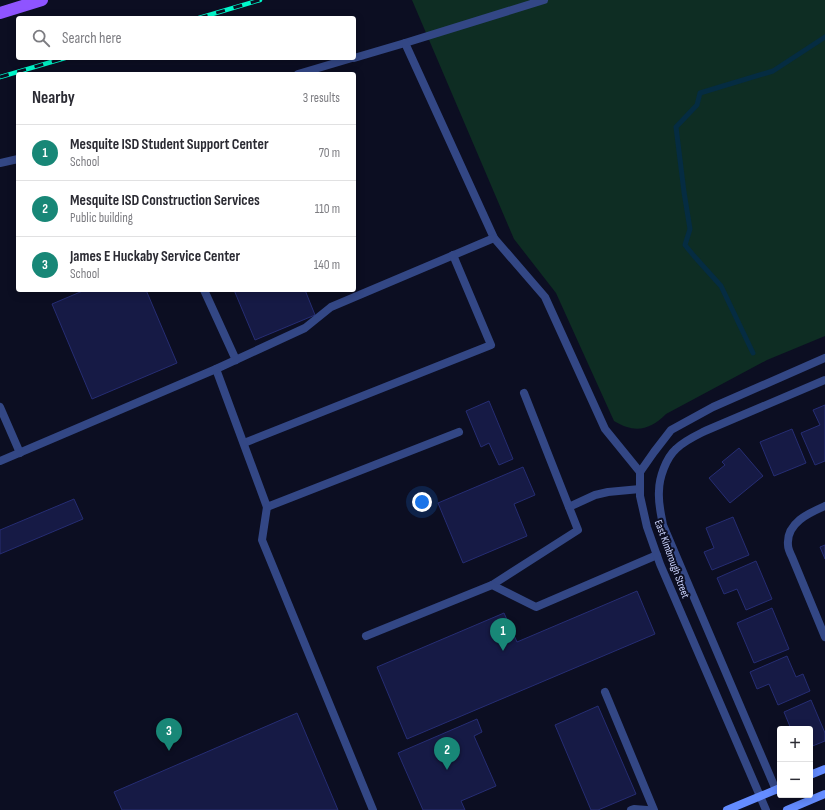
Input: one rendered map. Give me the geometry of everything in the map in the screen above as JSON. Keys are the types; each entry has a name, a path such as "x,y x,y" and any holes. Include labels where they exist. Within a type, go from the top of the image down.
{"main road":[{"path":"0,13 42,0"},
{"path":"813,775 825,769"},
{"path":"727,810 777,789"},
{"path":"787,810 825,794"}],"street":[{"path":"356,57 544,0"},
{"path":"405,43 494,238 545,297 605,429 640,472 671,430 713,407 825,358"},
{"path":"305,72 346,60"},
{"path":"0,163 16,159"},
{"path":"0,461 236,360 305,328 331,307 494,238"},
{"path":"244,443 491,345 453,255"},
{"path":"205,292 236,360"},
{"path":"216,369 267,507 262,540 373,810"},
{"path":"777,787 664,525 660,509 659,491 667,460 676,449 686,441 705,431 825,380"},
{"path":"366,636 492,585 578,530 524,393"},
{"path":"0,407 20,453"},
{"path":"267,507 459,432"},
{"name":"East Kimbrough Street","path":"640,472 640,496 647,527 657,555 766,810"},
{"path":"569,506 595,495 608,492 640,489"},
{"path":"825,506 796,522 790,533 788,544 825,637"},
{"path":"492,585 536,607 657,555"},
{"path":"605,692 654,810"},
{"path":"631,810 647,810"}],"green space":[{"path":"412,0 825,0 825,336 767,360 666,414 660,420 647,427 635,429 621,425 614,421 556,293 514,239"}],"building":[{"path":"80,292 147,292 177,363 92,399 52,304"},
{"path":"235,292 306,292 315,315 255,340"},
{"path":"489,401 513,459 499,465 489,443 481,447 466,411"},
{"path":"825,405 825,461 815,465 801,433 820,425 813,410"},
{"path":"792,429 806,463 774,476 760,442"},
{"path":"739,448 763,476 730,503 709,478 725,465 722,462"},
{"path":"523,467 535,495 514,504 527,536 463,563 438,503"},
{"path":"74,499 83,519 0,554 0,530"},
{"path":"733,517 749,555 712,570 704,552 714,548 706,528"},
{"path":"825,545 825,559 820,547"},
{"path":"756,561 772,599 746,610 737,589 724,594 717,578"},
{"path":"637,591 655,634 407,739 377,667 504,613 517,642"},
{"path":"772,608 789,649 754,663 737,623"},
{"path":"787,656 796,677 803,674 810,691 778,705 769,684 757,689 750,672"},
{"path":"811,700 825,733 825,741 813,746 813,726 790,726 784,712"},
{"path":"598,706 636,794 598,810 591,810 555,725"},
{"path":"297,713 338,810 122,810 114,792"},
{"path":"477,719 482,732 474,736 496,786 461,801 465,810 423,810 398,753"}],"waterway":[{"path":"753,353 721,286 685,245 690,229 676,127 697,105 700,93 773,71 825,37"}],"railway":[{"path":"206,16 260,0"},
{"path":"17,72 58,60"},
{"path":"0,77 16,72"}],"place":[{"name":"Mesquite ISD Student Support Center","path":"503,651"},
{"name":"James E Huckaby Service Center","path":"169,751"},
{"name":"Mesquite ISD Construction Services","path":"447,770"}]}
